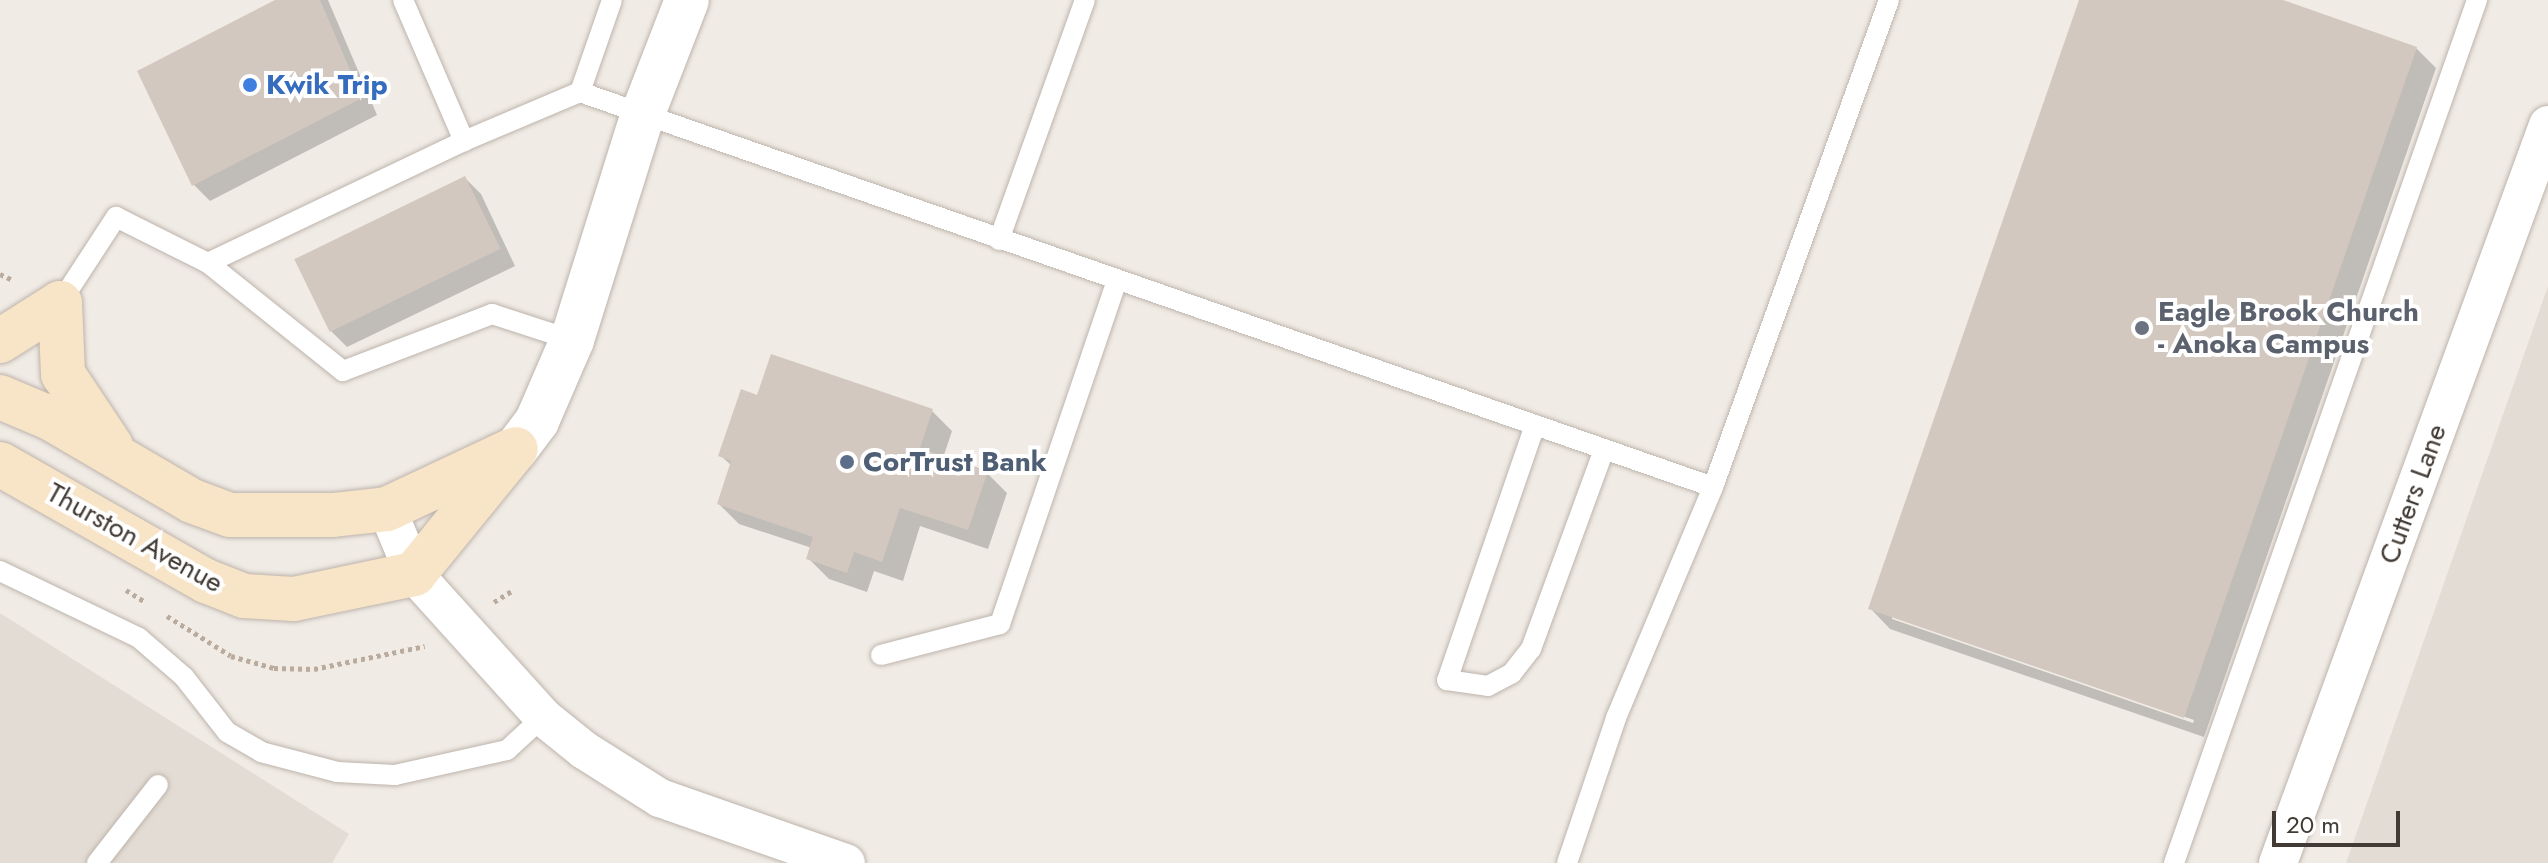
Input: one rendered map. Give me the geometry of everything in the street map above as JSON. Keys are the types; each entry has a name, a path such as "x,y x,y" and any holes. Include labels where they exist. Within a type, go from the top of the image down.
{"main road":[{"path":"0,341 60,303 63,374 120,458"},
{"path":"0,397 120,458 192,501 230,515 333,515 387,509 516,449"},
{"path":"414,574 516,449"},
{"name":"Thurston Avenue","path":"0,464 206,581 244,596 294,599 414,574"}],"street":[{"path":"516,449 537,421 572,340 642,116 687,0"},
{"name":"Cutters Lane","path":"2278,863 2548,125"},
{"path":"387,509 414,574 543,717 660,798 846,863"}],"lane":[{"path":"403,0 464,141"},
{"path":"580,92 612,0"},
{"path":"999,240 1085,0"},
{"path":"1567,863 1616,718 1713,487 1889,0"},
{"path":"2174,863 2477,0"},
{"path":"208,263 464,141 580,92 1713,487"},
{"path":"60,303 116,217 208,263 343,371 492,314 572,340"},
{"path":"881,655 1000,624 1117,281"},
{"path":"1535,425 1447,680 1488,686 1512,673 1531,649 1604,449"},
{"path":"0,571 139,638 184,677 227,732 261,752 337,772 395,775 507,750 543,717"},
{"path":"97,863 158,785"}],"shaded area":[{"path":"2548,286 2548,863 2346,863"},
{"path":"0,613 349,834 332,863 0,863"}],"building":[{"name":"Kwik Trip","path":"275,0 320,0 362,98 192,186 137,71"},
{"name":"Eagle Brook Church - Anoka Campus","path":"2079,0 2283,0 2417,47 2184,718 1868,609"},
{"path":"465,176 501,249 330,332 294,259"},
{"name":"CorTrust Bank","path":"771,354 933,409 920,448 988,471 968,530 900,508 882,562 854,552 847,573 806,559 813,537 717,504 731,461 718,456 741,389 757,395"}],"place":[{"name":"Kwik Trip","path":"250,85"},
{"name":"Eagle Brook Church - Anoka Campus","path":"2142,328"},
{"name":"CorTrust Bank","path":"847,462"}]}
